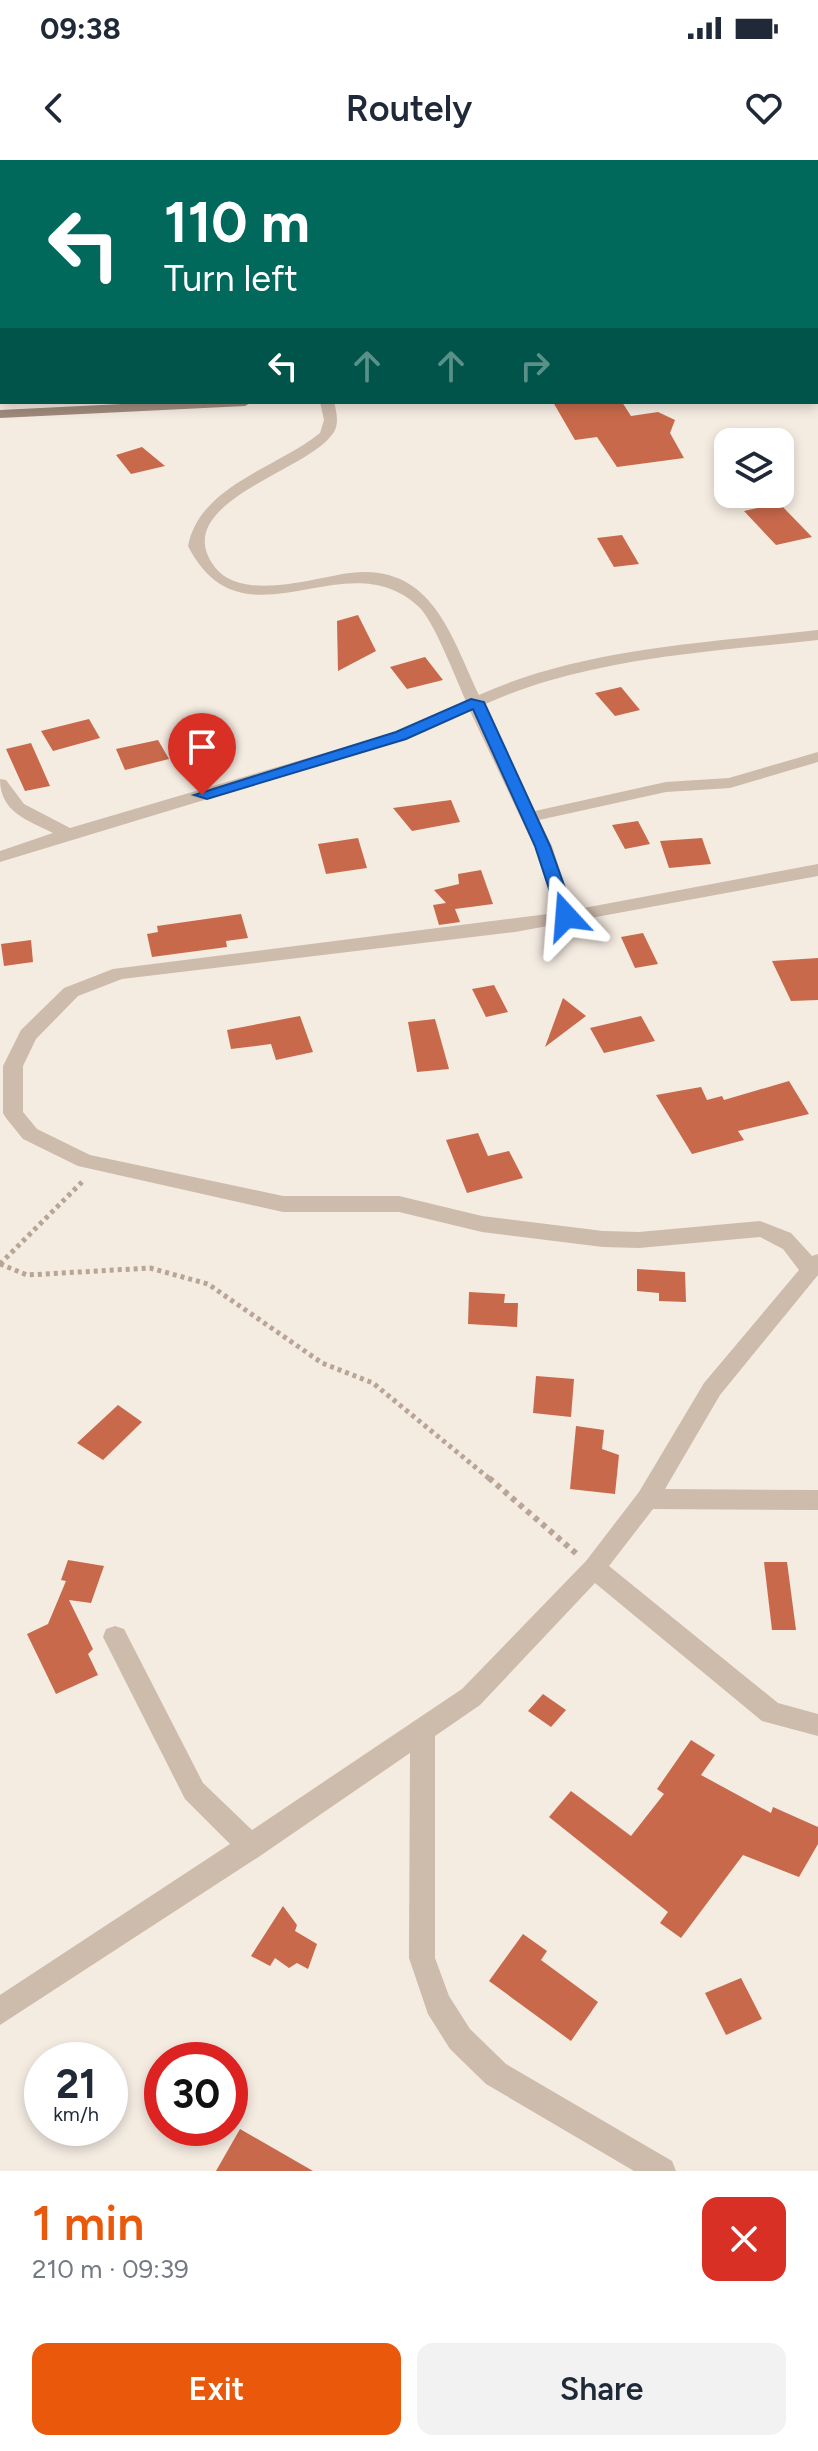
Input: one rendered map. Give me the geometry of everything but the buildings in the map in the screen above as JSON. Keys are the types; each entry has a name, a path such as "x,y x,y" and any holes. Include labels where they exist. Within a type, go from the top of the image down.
{"street":[{"path":"0,414 204,404"},
{"path":"328,404 332,419 327,434 313,448 218,503 198,531 195,545 198,558 217,579 245,589 305,587 352,575 397,584 429,607 477,702 529,817 566,916"},
{"path":"0,857 66,833 401,735 518,685 605,661 816,637"},
{"path":"529,817 666,787 730,783 818,757"},
{"path":"0,784 18,808 66,833"},
{"path":"0,2011 251,1847 471,1697 594,1568 647,1499 712,1389 814,1266 791,1241 780,1234 760,1229 639,1240 603,1239 482,1224 399,1204 283,1204 95,1163 30,1134 13,1113 13,1066 28,1035 71,992 119,973 410,940 566,916 818,870"},
{"path":"647,1499 818,1500"},
{"path":"594,1568 771,1713 818,1725"},
{"path":"115,1637 194,1791 251,1847"},
{"path":"423,1730 422,1958 438,2004 460,2039 496,2074 662,2171"}],"path":[{"path":"95,1163 79,1187 0,1264 27,1275 150,1268 208,1284 322,1363 373,1383 430,1427 498,1490 594,1568"}],"route":[{"path":"202,795 401,735 477,702 543,846 566,916"}]}
